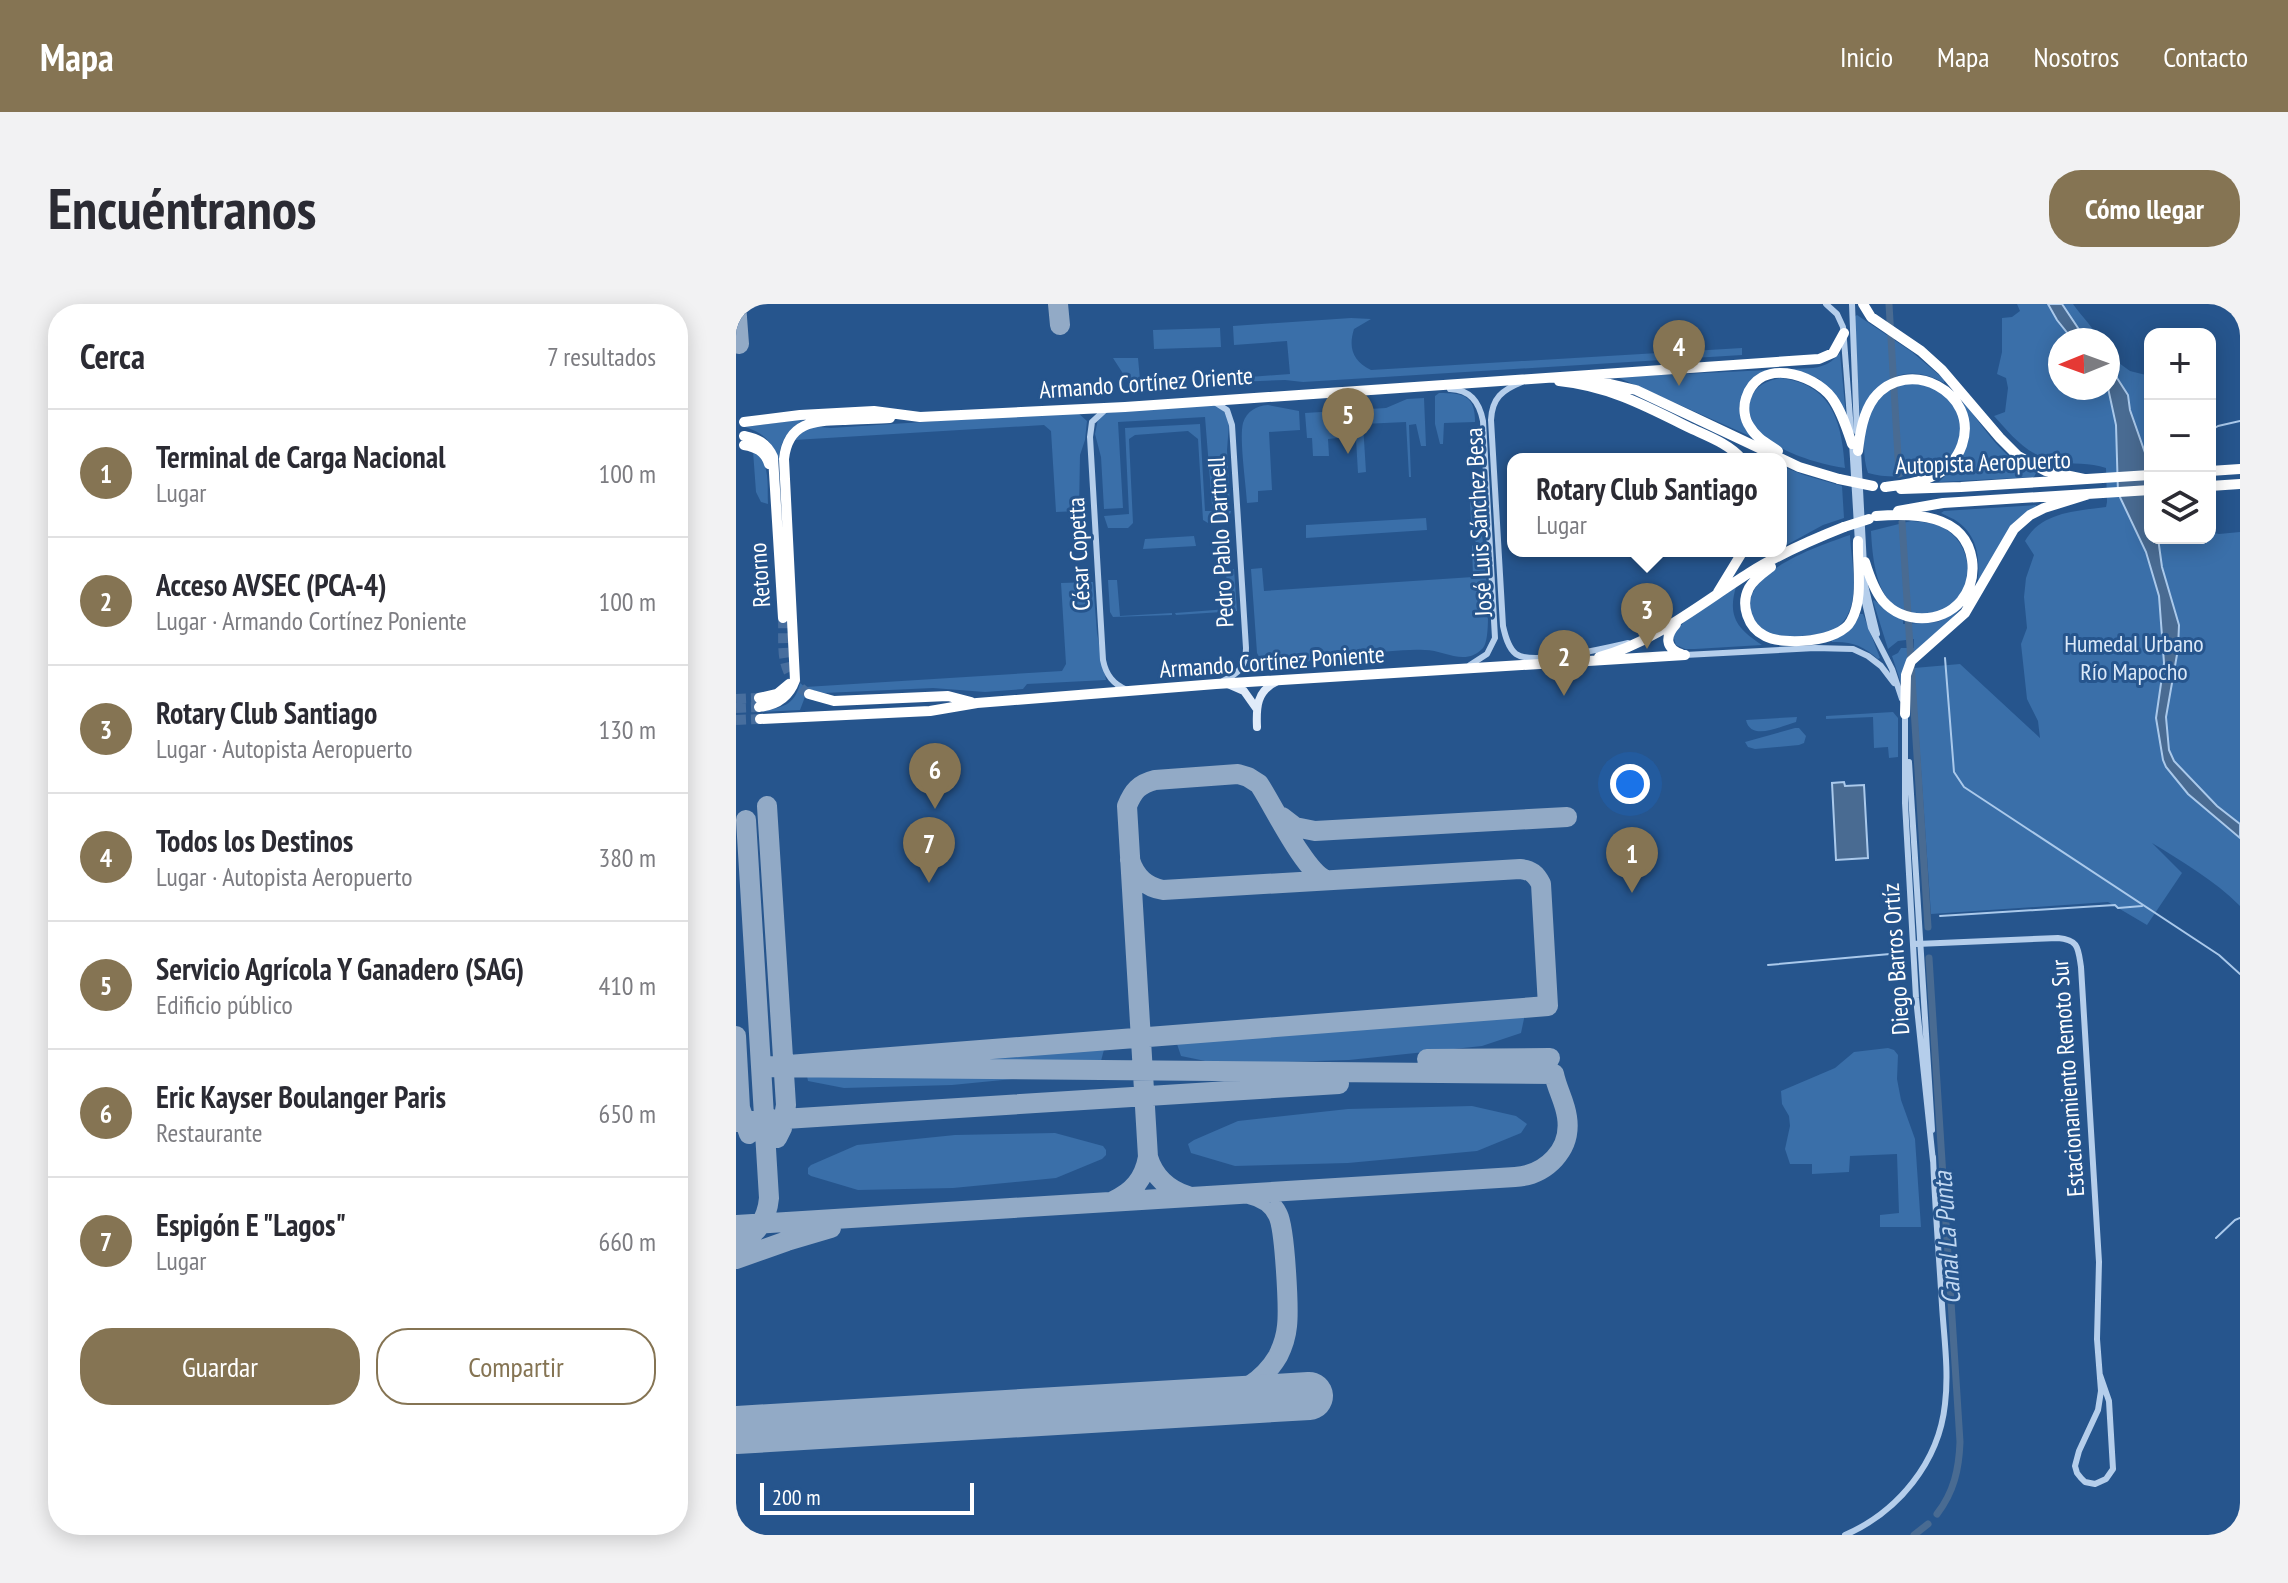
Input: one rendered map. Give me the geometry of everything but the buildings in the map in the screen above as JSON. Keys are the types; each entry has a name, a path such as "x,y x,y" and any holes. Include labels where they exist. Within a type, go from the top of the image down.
{"highway":[{"path":"1863,304 1867,315 1921,351 1942,370 2018,456 2046,471 2090,478"},
{"path":"1551,377 1819,359 1833,353 1844,333"},
{"path":"1780,453 1756,436 1744,411 1747,393 1753,384 1764,376 1778,373 1806,378 1824,389 1837,405 1855,447"},
{"name":"Autopista Aeropuerto","path":"1551,377 1591,379 1636,390 1769,453"},
{"name":"Armando Cortínez Oriente","path":"744,422 874,411 920,417 1112,407 1551,377"},
{"path":"1533,378 1618,393 1722,443 1734,453"},
{"path":"1855,447 1868,409 1876,396 1893,384 1910,379 1924,380 1945,389 1959,406 1964,419 1964,433 1959,452 1942,472 1918,481 1885,487"},
{"name":"Armando Cortínez Poniente","path":"920,417 815,421 798,428 787,444 784,459 795,680 787,695 775,704 760,708 930,711 977,703 1222,684 1569,663"},
{"name":"Retorno","path":"744,440 761,441 773,457 783,618"},
{"path":"1787,458 1799,467"},
{"name":"Autopista Aeropuerto","path":"1787,461 1839,479 1920,490 2144,475"},
{"path":"2216,471 2240,469"},
{"path":"2216,486 2240,484"},
{"name":"Autopista Aeropuerto","path":"1787,552 1844,527 1943,503 2144,490"},
{"path":"1905,714 1905,682 1909,665 1915,656 1965,613 2001,548 2021,522 2044,508 2093,494"},
{"path":"1865,562 1886,604 1902,615 1914,618 1943,614 1959,602 1971,581 1973,567 1970,552 1959,533 1941,521 1910,515 1873,518"},
{"path":"1784,557 1755,579 1746,595 1745,608 1749,620 1767,638 1786,641 1825,638 1837,635 1847,627 1857,605 1858,541"},
{"path":"1787,554 1798,546"},
{"path":"1717,594 1739,557"},
{"name":"Autopista Aeropuerto","path":"1569,663 1608,654 1639,641 1777,557"},
{"path":"1682,616 1669,633 1667,641 1672,650 1685,655"},
{"path":"1569,663 1685,655"},
{"name":"Armando Cortínez Poniente","path":"809,694 834,701 948,696 977,703"}],"street":[{"name":"Diego Barros Ortíz","path":"1826,304 1837,314 1844,333 1868,601 1885,656"},
{"name":"Diego Barros Ortíz","path":"1852,304 1862,591 1866,615 1898,682 1905,714 1905,803 1913,943 1921,1057 1933,1161"},
{"name":"José Luis Sánchez Besa","path":"1533,378 1504,390 1494,402 1491,413 1503,626 1510,647 1515,654 1523,657 1546,657 1639,641"},
{"name":"José Luis Sánchez Besa","path":"1418,387 1458,389 1468,393 1479,406 1483,421 1495,638 1487,654 1460,669"},
{"name":"Pedro Pablo Dartnell","path":"1202,401 1221,405 1231,419 1242,565 1245,662 1238,673 1222,684"},
{"name":"César Copetta","path":"1112,407 1098,414 1092,422 1090,433 1103,660 1112,681 1136,691"},
{"path":"1685,655 1853,649 1868,656 1889,674 1902,696"},
{"path":"1256,711 1262,692 1276,682"},
{"path":"1222,684 1244,691 1254,704 1257,727"},
{"name":"Diego Barros Ortíz","path":"1845,1535 1880,1516 1907,1490 1932,1450 1944,1416 1946,1368 1907,755"},
{"name":"Estacionamiento Remoto Sur","path":"1913,943 2058,938 2072,940 2077,946 2081,967 2099,1262 2097,1324 2100,1375 2101,1391 2098,1410 2075,1466 2081,1478 2095,1484 2106,1479 2113,1469 2109,1401 2100,1375"}],"green space":[{"name":"Humedal Urbano Río Mapocho","path":"2017,304 2073,304 2092,328 2048,328 2048,400 2120,400 2120,364 2130,371 2144,374 2144,544 2216,544 2216,533 2240,532 2240,906 2187,864 2152,843 2182,873 2147,925 2108,902 1931,914 1914,668 1960,664 2040,738 2038,721 2027,699 2021,644 2027,628 2026,578 2034,555 2025,541 2032,531 2050,519 2071,512 2106,507 2107,502 2106,468 2055,461 2037,455 2021,444 1994,416 2005,412 2008,388 2006,378 1997,374 2002,352 2002,318 2012,317 2020,311"},
{"path":"1857,315 1912,352 1945,380 1944,383 1917,374 1893,378 1873,393 1860,418 1854,317"},
{"path":"1371,319 1354,329 1352,342 1356,358 1371,370 1742,348 1742,355 1303,382 1236,382 1236,378 1290,374 1287,341 1234,345 1233,326"},
{"path":"1220,328 1221,347 1154,349 1153,330"},
{"path":"1840,353 1846,416 1819,379 1796,371 1763,372 1746,387 1739,407 1742,423 1752,437 1617,377 1813,368 1828,363"},
{"path":"1113,358 1138,358 1141,390 1131,391"},
{"path":"1780,378 1812,388 1831,408 1841,435 1845,468 1798,456 1766,438 1755,427 1750,413 1753,394 1762,384"},
{"path":"1909,383 1931,386 1949,399 1960,421 1956,447 1949,459 1925,472 1895,477 1868,473 1864,439 1870,415 1882,396 1892,388"},
{"path":"1439,393 1466,397 1473,406 1475,422 1444,423 1443,444 1440,444 1435,424 1435,396"},
{"path":"1424,398 1426,446 1421,446 1416,424 1409,425 1411,477 1406,422 1363,424 1366,472 1358,473 1355,422 1337,423 1338,438 1328,439 1329,456 1313,456 1312,438 1307,438 1305,413 1386,408 1407,399"},
{"path":"1964,402 1996,443 2014,460 2036,473 2034,477 1939,482 1966,447 1969,426"},
{"path":"1208,404 1219,406 1227,415 1229,424 1230,504 1212,505 1205,417 1118,422 1123,508 1104,509 1101,457 1095,434 1098,419 1104,413"},
{"path":"1268,405 1299,411 1300,430 1269,432 1272,490 1258,491 1258,502 1247,503 1243,423 1252,410"},
{"path":"1077,412 1087,421 1080,455 1079,511 1056,512 1051,431 1044,425 794,440 788,445 809,426 831,428"},
{"path":"805,419 786,436 779,460 766,439 745,427"},
{"path":"1200,424 1205,511 1231,511 1228,521 1208,523 1203,520 1198,439 1188,431 1135,435 1129,439 1133,523 1128,528 1108,528 1104,516 1129,514 1125,428"},
{"path":"753,451 765,467 768,504 761,502 756,492"},
{"path":"1787,468 1842,486 1844,518 1823,525 1787,545"},
{"path":"1480,495 1483,546 1472,538 1470,503"},
{"path":"2036,505 2008,531 1980,581 1973,540 1958,522 1941,513 1944,511"},
{"path":"1426,518 1427,530 1306,538 1306,525"},
{"path":"1911,521 1934,524 1947,530 1964,551 1968,570 1965,588 1958,600 1943,610 1912,613 1899,609 1889,601 1877,576 1871,531"},
{"path":"1850,535 1853,596 1848,614 1841,624 1834,630 1791,637 1770,635 1760,629 1751,612 1751,597 1758,584 1786,562"},
{"path":"1194,536 1196,546 1143,549 1145,539"},
{"path":"1472,545 1477,551 1484,551 1488,602 1486,641 1476,654 1462,657 1417,650 1330,655 1278,671 1264,663 1257,653 1251,569 1262,568 1264,591 1473,577"},
{"path":"1234,569 1237,611 1176,615 1228,609 1226,570"},
{"path":"1108,580 1117,580 1120,616 1172,615 1113,617"},
{"path":"1093,582 1097,633 1106,680 1027,684 1023,689 985,692 933,688 824,693 808,689 800,710 762,712 790,702 800,683 805,687 1062,671 1066,664 1061,583"},
{"path":"1736,587 1733,606 1737,621 1762,645 1685,649 1676,645 1673,635 1684,622"},
{"path":"1874,600 1903,620 1903,624 1938,622 1960,609 1915,651 1909,651 1901,683 1892,656 1901,648 1914,648 1914,639 1898,641 1888,649"},
{"path":"1863,614 1878,659 1857,645 1832,642 1831,639 1849,631"},
{"path":"1893,712 1898,718 1898,757 1889,758 1888,747 1874,748 1873,717 1826,719 1826,716"},
{"path":"1797,717 1796,722 1760,731 1749,727 1746,720"},
{"path":"1795,728 1806,736 1804,743 1755,749 1745,742"},
{"path":"1525,1014 1521,1033 1482,1046 1349,1060 1220,1064 1181,1056 1175,1038"},
{"path":"1106,1042 1101,1061 1063,1074 952,1085 844,1088 808,1081 804,1061"},
{"path":"1888,1048 1898,1055 1897,1079 1901,1100 1915,1139 1921,1227 1880,1227 1880,1215 1899,1213 1897,1154 1850,1156 1849,1172 1812,1174 1812,1164 1790,1164 1785,1149 1790,1126 1781,1091 1835,1068 1854,1052"},
{"path":"1472,1106 1516,1116 1527,1124 1521,1133 1477,1151 1348,1163 1235,1166 1191,1153 1188,1144 1238,1121 1348,1109"},
{"path":"1055,1133 1103,1146 1106,1155 1056,1178 953,1188 858,1190 808,1174 811,1165 857,1145 955,1135"}],"shaded area":[{"path":"2048,304 2062,304 2078,328 2063,328"},
{"path":"2120,383 2128,395 2144,450 2144,544 2159,544 2162,567 2179,625 2166,717 2169,750 2174,761 2217,806 2240,824 2240,838 2188,794 2163,760 2156,718 2164,663 2159,596 2146,552 2118,493 2116,425 2111,400 2120,400"},
{"path":"1844,782 1845,786 1864,785 1868,858 1836,860 1832,783"}],"waterway":[{"name":"Canal La Punta","path":"1889,304 1899,474"},
{"path":"2216,427 2240,421"},
{"name":"Canal La Punta","path":"1902,522 1928,927"},
{"path":"1945,658 1954,772 1964,787 2219,955 2240,974"},
{"path":"1940,916 2142,906"},
{"path":"1768,965 1890,954"},
{"name":"Canal La Punta","path":"1929,958 1960,1442 1954,1480 1937,1514"},
{"path":"2216,1238 2240,1218"},
{"name":"Canal La Punta","path":"1914,1535 1928,1524"}],"taxiway":[{"path":"736,304 739,344"},
{"path":"1058,304 1060,325"},
{"path":"1113,1201 1136,1184 1144,1172 1148,1157 1127,806 1132,796 1141,786 1155,780 1238,774 1248,777 1259,784 1299,852 1326,880"},
{"path":"767,806 786,1105 777,1138"},
{"path":"1282,817 1295,827 1315,831 1567,817"},
{"path":"736,1247 759,1227 769,1198 746,820"},
{"path":"736,1225 1515,1177 1546,1166 1561,1150 1567,1117 1554,1074 761,1067 1548,1006 1541,884 1527,870 1163,890 1142,880 1130,860"},
{"path":"736,1036 740,1108 749,1134"},
{"path":"1427,1059 1550,1058 1542,1068 1526,1072"},
{"path":"736,1122 1339,1084"},
{"path":"1148,1157 1163,1182 1188,1196"},
{"path":"1208,1401 1239,1392 1257,1381 1278,1356 1286,1334 1287,1287 1280,1223 1270,1204 1249,1194"},
{"path":"736,1259 831,1228"}],"runway":[{"path":"736,1430 1309,1396"}],"tunnel":[{"path":"783,618 783,651 787,670 809,694"},
{"path":"736,699 759,698"},
{"path":"736,708 759,707"},
{"path":"736,720 760,719"}],"place":[{"name":"Todos los Destinos","path":"1679,386"},
{"name":"Servicio Agrícola Y Ganadero (SAG)","path":"1348,454"},
{"name":"Rotary Club Santiago","path":"1647,649"},
{"name":"Acceso AVSEC (PCA-4)","path":"1564,696"},
{"name":"Eric Kayser Boulanger Paris","path":"935,809"},
{"name":"Espigón E \"Lagos\"","path":"929,883"},
{"name":"Terminal de Carga Nacional","path":"1632,893"}]}
